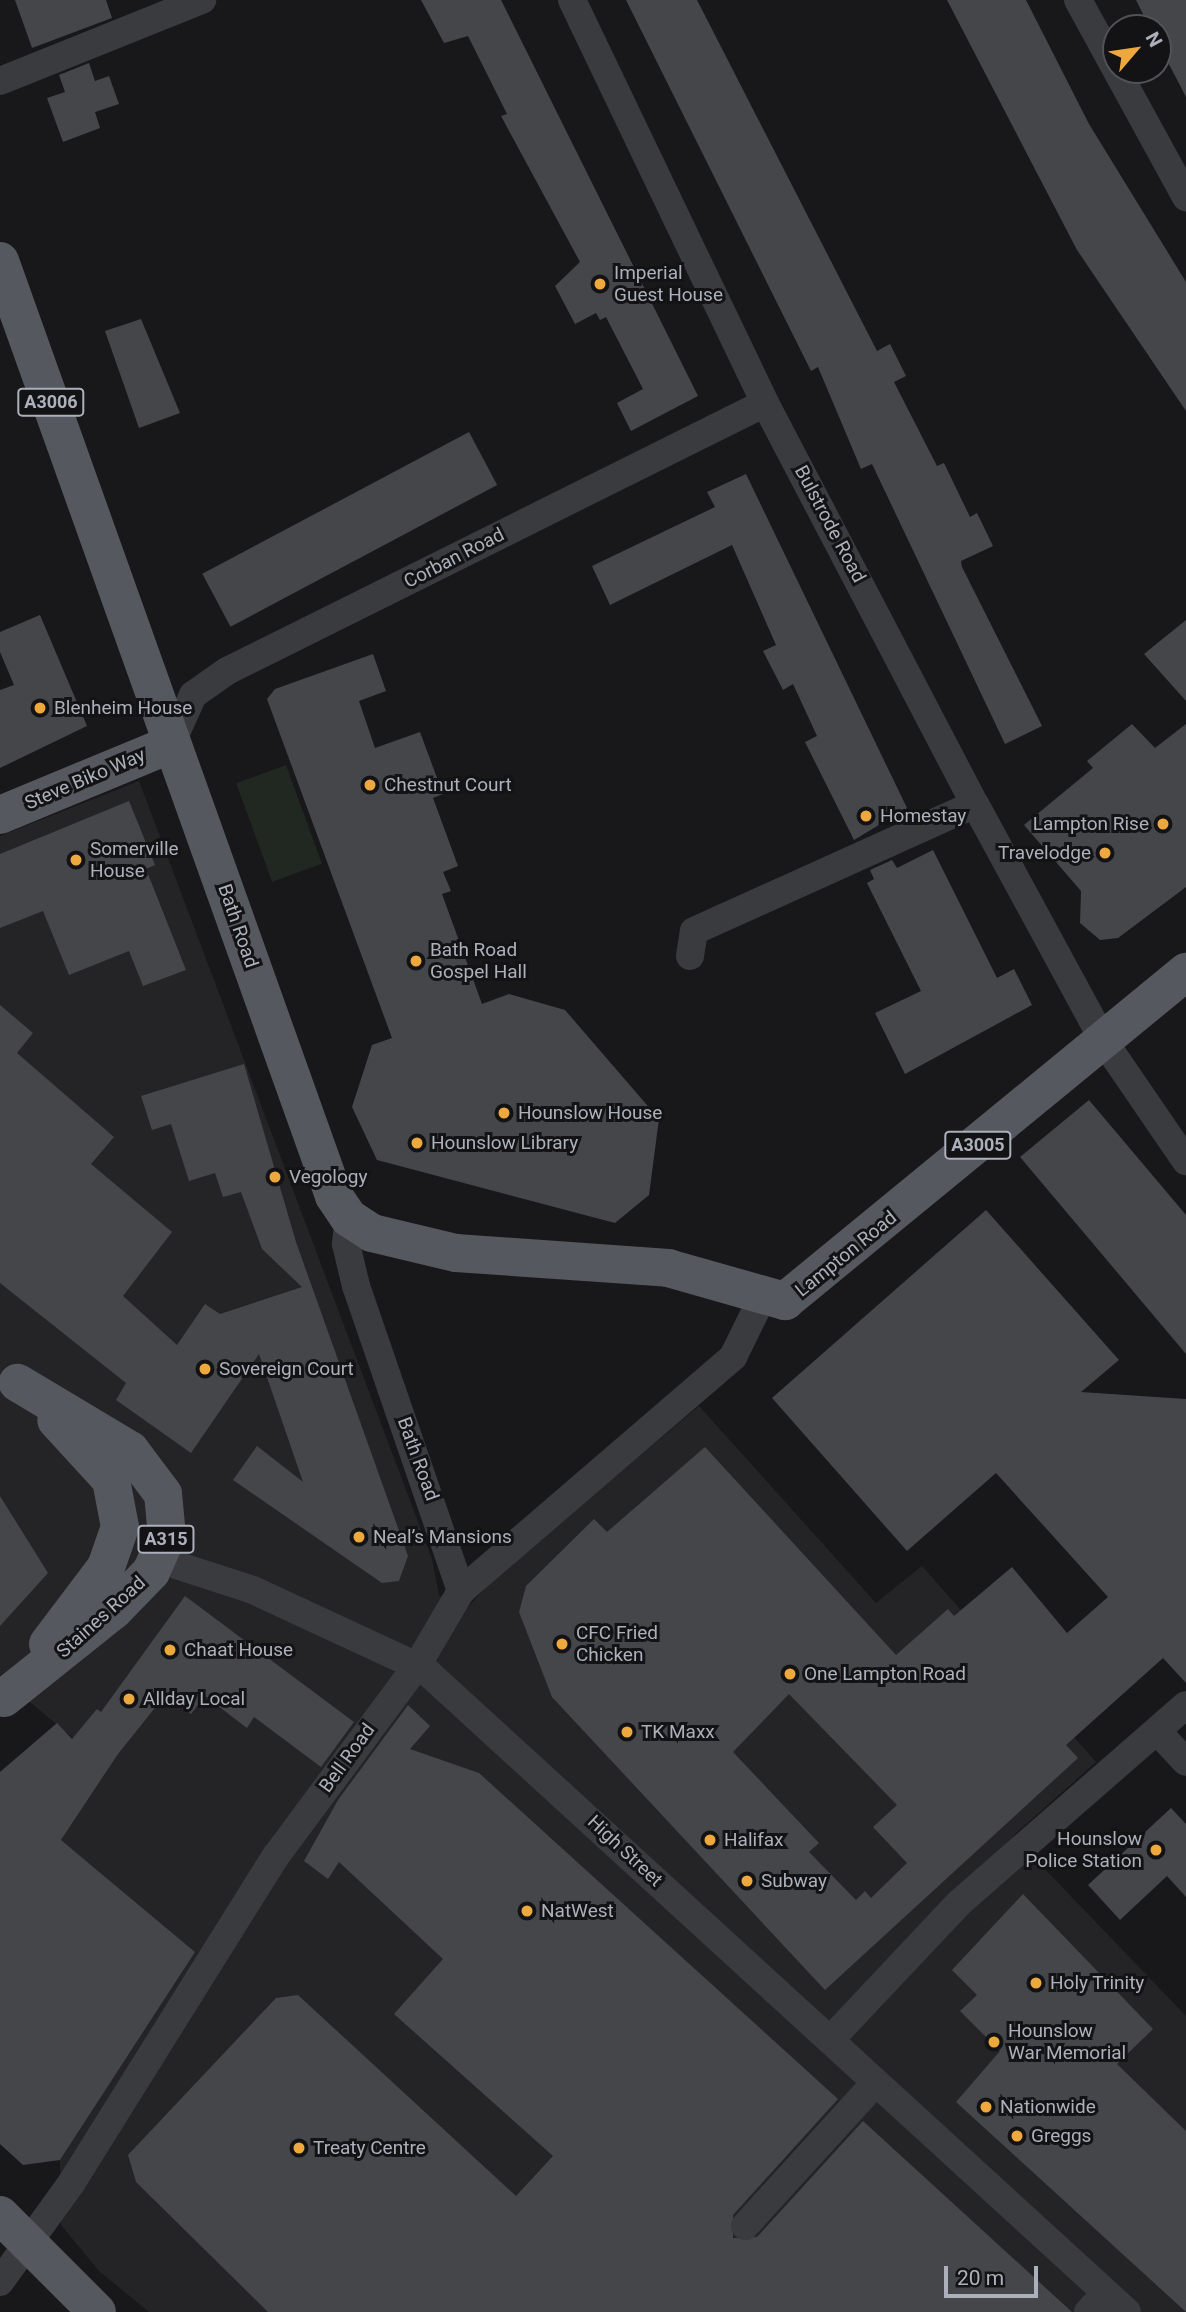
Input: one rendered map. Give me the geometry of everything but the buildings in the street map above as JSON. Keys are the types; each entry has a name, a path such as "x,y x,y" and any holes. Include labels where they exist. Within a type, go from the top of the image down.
{"main road":[{"name":"Bath Road","path":"0,261 145,653 171,744 289,1076 334,1196 349,1218"},
{"name":"Steve Biko Way","path":"0,815 171,744"},
{"name":"Lampton Road","path":"349,1218 372,1233 418,1248 668,1268 762,1298 798,1296 1186,972"},
{"name":"Staines Road","path":"2,1699 114,1610 151,1572 167,1536 163,1494 150,1470 102,1429 9,1376"},
{"path":"0,2215 97,2312"}],"street":[{"path":"0,81 149,25 202,0"},
{"name":"Bulstrode Road","path":"572,0 765,403 975,804 1103,1040 1186,1161"},
{"path":"1078,0 1186,197"},
{"path":"126,43 141,40 149,25"},
{"name":"Corban Road","path":"171,744 193,695 253,659 765,403"},
{"path":"690,956 694,931 975,804"},
{"name":"Bath Road","path":"349,1218 346,1244 356,1286 461,1591"},
{"name":"Bell Road","path":"0,2282 29,2244 276,1856 418,1664 461,1591 579,1495 733,1357 762,1298"},
{"name":"High Street","path":"176,1564 253,1590 418,1664 830,2040 1097,2303 1127,2312"},
{"path":"830,2040 959,1903 1186,1705"},
{"path":"1157,1731 1186,1762"},
{"path":"745,2226 874,2084"}],"shaded area":[{"path":"286,765 322,864 272,882 236,783"},
{"path":"139,781 432,1559 439,1595 462,1613 496,1577 699,1406 876,1603 922,1566 1096,1762 1013,1836 1186,2016 1186,2312 149,2312 99,2271 61,2225 60,2160 195,1952 61,1840 109,1768 0,1677 0,836"}],"place":[{"name":"Imperial Guest House","path":"600,284"},
{"name":"Blenheim House","path":"40,708"},
{"name":"Chestnut Court","path":"370,785"},
{"name":"Homestay","path":"866,816"},
{"name":"Lampton Rise","path":"1163,824"},
{"name":"Travelodge","path":"1105,853"},
{"name":"Somerville House","path":"76,860"},
{"name":"Bath Road Gospel Hall","path":"416,961"},
{"name":"Hounslow House","path":"504,1113"},
{"name":"Hounslow Library","path":"417,1143"},
{"name":"Vegology","path":"275,1177"},
{"name":"Sovereign Court","path":"205,1369"},
{"name":"Neal’s Mansions","path":"359,1537"},
{"name":"CFC Fried Chicken","path":"562,1644"},
{"name":"Chaat House","path":"170,1650"},
{"name":"One Lampton Road","path":"790,1674"},
{"name":"Allday Local","path":"129,1699"},
{"name":"TK Maxx","path":"627,1732"},
{"name":"Halifax","path":"710,1840"},
{"name":"Hounslow Police Station","path":"1156,1850"},
{"name":"Subway","path":"747,1881"},
{"name":"NatWest","path":"527,1911"},
{"name":"Holy Trinity","path":"1036,1983"},
{"name":"Hounslow War Memorial","path":"994,2042"},
{"name":"Nationwide","path":"986,2107"},
{"name":"Greggs","path":"1017,2136"},
{"name":"Treaty Centre","path":"299,2148"}]}
